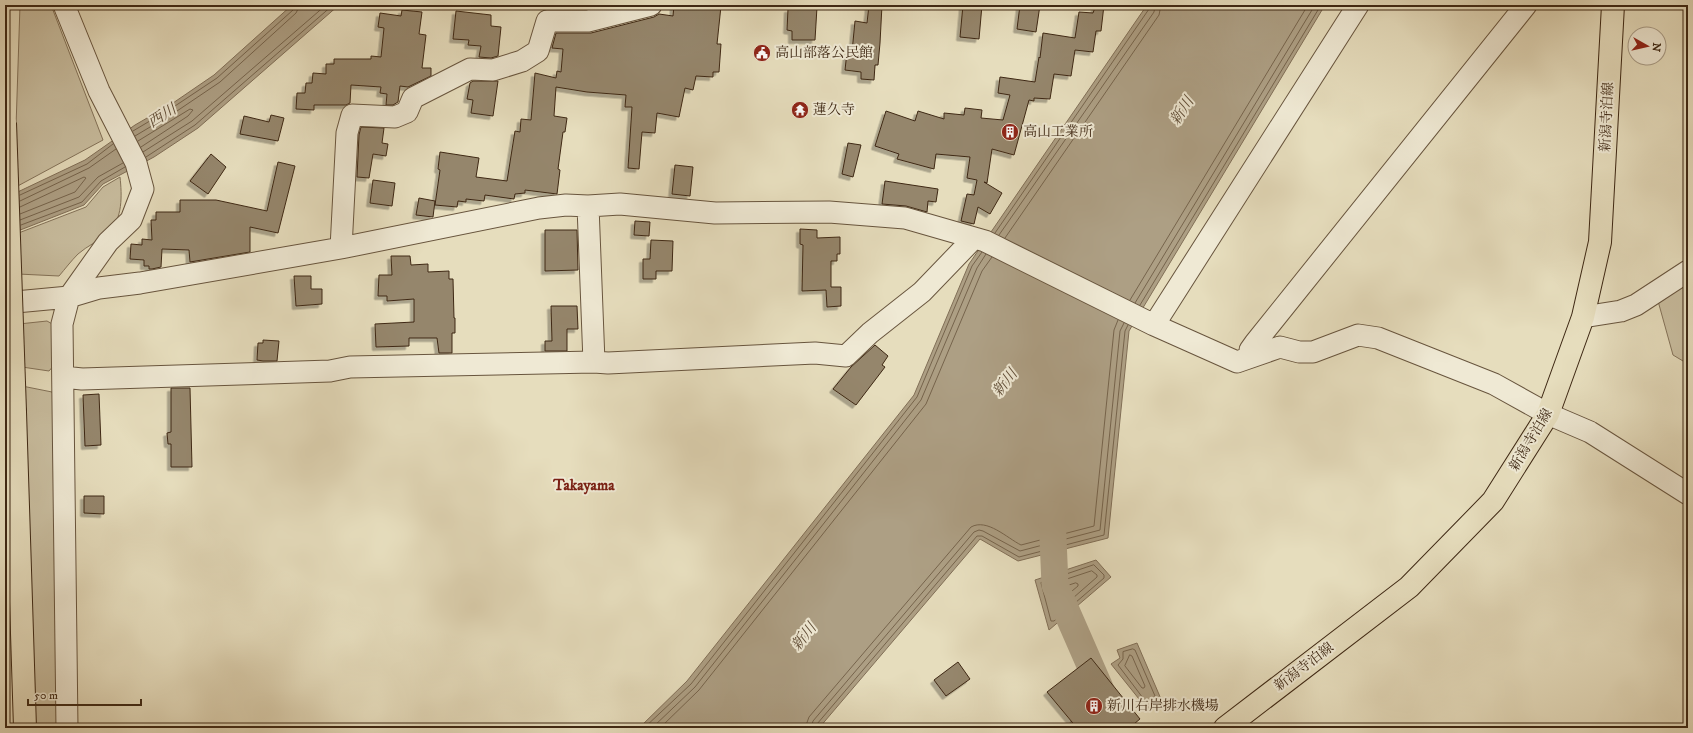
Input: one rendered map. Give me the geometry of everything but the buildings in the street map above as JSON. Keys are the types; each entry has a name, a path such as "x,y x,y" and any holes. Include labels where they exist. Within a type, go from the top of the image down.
{"main road":[{"name":"新潟寺泊線","path":"1225,728 1409,587 1493,501 1548,414 1583,317 1600,242 1613,5"},
{"path":"5,123 25,728"}],"street":[{"path":"64,5 99,92 136,163 143,189 132,220 108,242 69,296 62,324 67,728"},
{"path":"340,248 347,133 352,115 394,117 407,112 413,98 470,69 493,70 522,61 538,51 547,21 588,21 651,5"},
{"path":"1154,326 1358,5"},
{"path":"1244,359 1255,343 1526,5"},
{"path":"5,303 69,296 99,288 140,283 340,248 539,208 566,205 588,206 620,204 715,213 837,212 905,218 979,239 1154,326 1244,359 1280,347 1299,352 1313,352 1358,335 1378,338 1494,384 1548,414 1590,432 1688,494"},
{"path":"588,206 594,362"},
{"path":"63,377 90,378 330,371 350,367 594,362 608,363 815,353 846,356 870,333 922,292 979,239"},
{"path":"1583,317 1621,311 1636,305 1688,271"}],"shaded area":[{"path":"20,5 51,5 103,140 14,188"},
{"path":"120,177 121,199 119,214 113,227 108,233 78,254 59,276 18,274 16,234 86,207 103,187"},
{"path":"1688,282 1688,364 1673,355 1658,301"},
{"path":"47,321 54,325 55,364 49,371 22,367 19,324"},
{"path":"22,386 52,392 56,402 61,728 35,728"}],"water":[{"name":"西川","path":"292,5 339,5 198,128 154,157 103,184 84,205 5,236 5,198 85,160 135,125 173,103 214,75"},
{"name":"新川","path":"1147,5 1325,5 1129,331 1108,538 1018,561 980,539 819,728 639,728 687,681 914,395 969,264"},
{"path":"1096,560 1111,577 1049,630 1035,580"},
{"path":"1137,643 1161,699 1147,709 1111,664 1120,658 1117,650"}],"waterway":[{"path":"1052,515 1055,585 1107,704 1082,728"}],"place":[{"name":"高山部落公民館","path":"762,53"},
{"name":"蓮久寺","path":"800,110"},
{"name":"高山工業所","path":"1010,132"},
{"name":"新川右岸排水機場","path":"1094,706"}],"district":[{"name":"Takayama","path":"584,485"}]}
